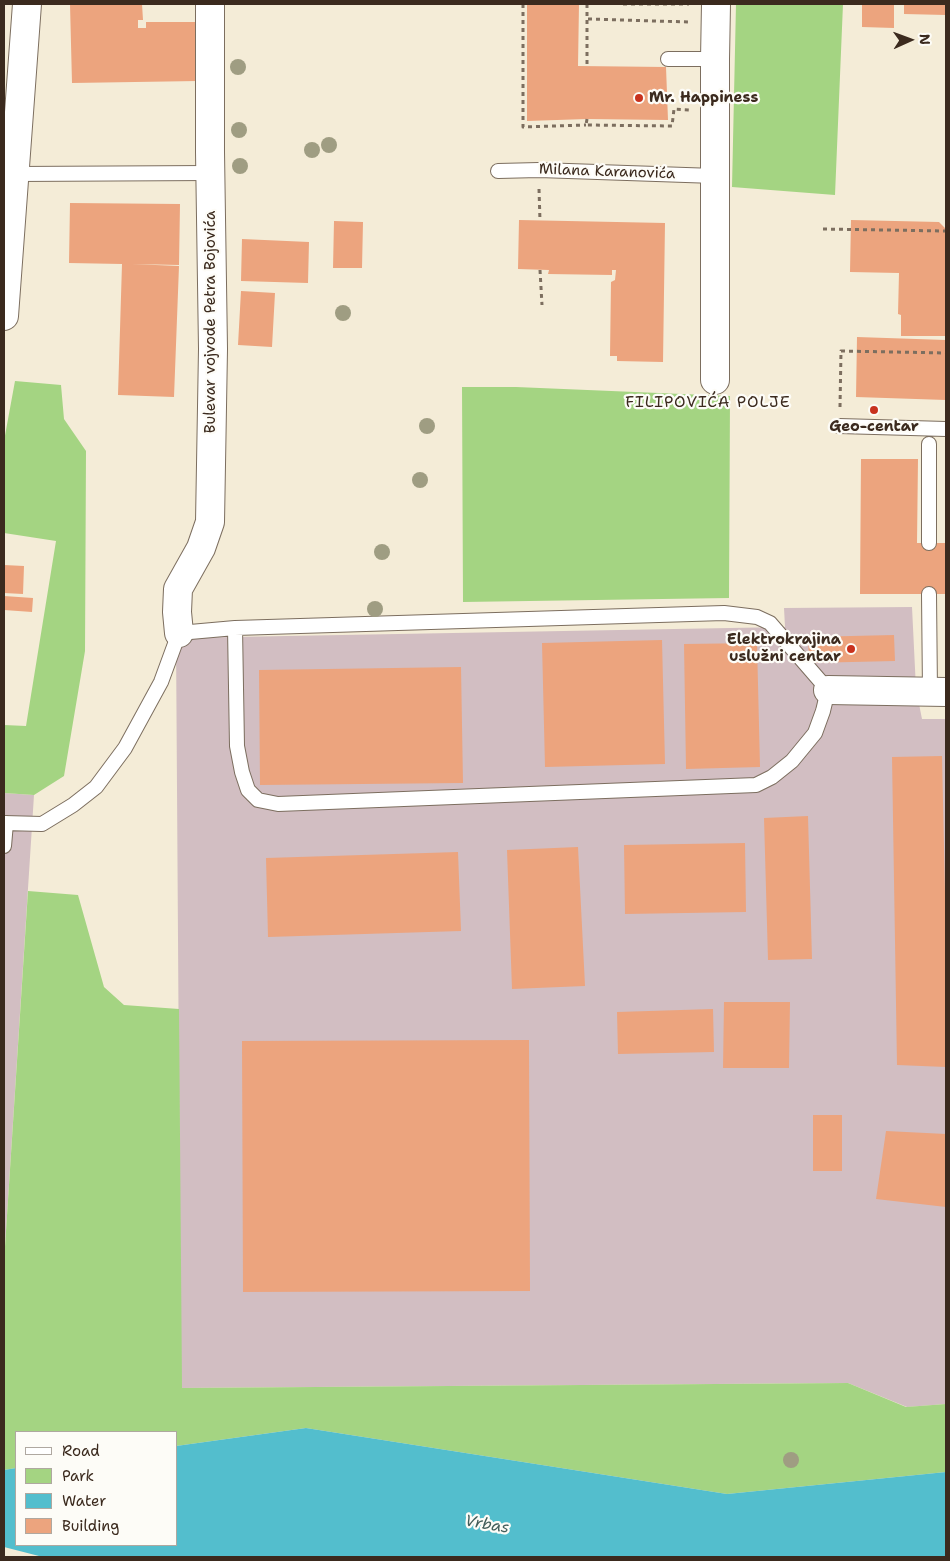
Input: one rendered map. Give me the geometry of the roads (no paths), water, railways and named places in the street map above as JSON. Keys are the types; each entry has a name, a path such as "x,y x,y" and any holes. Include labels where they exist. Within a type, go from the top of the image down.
{"street":[{"path":"4,316 28,4"},
{"name":"Bulevar vojvode Petra Bojovića","path":"179,633 177,612 178,588 201,548 210,522 213,349 210,4"},
{"path":"715,380 716,4"},
{"path":"828,690 938,692"}],"lane":[{"path":"668,59 715,59"},
{"name":"Milana Karanovića","path":"498,171 539,170 716,176"},
{"path":"15,174 211,173"},
{"path":"840,426 946,429"},
{"path":"929,444 929,543"},
{"path":"929,594 938,692"},
{"path":"4,846 5,823 42,824 73,806 96,787 125,748 161,682 179,633 235,628 724,613 757,617 770,623 828,690 823,711 814,733 792,761 772,778 756,784 278,804 258,800 248,790 242,772 236,746 235,628"}],"water":[{"name":"Vrbas","path":"306,1428 727,1494 946,1472 946,1557 38,1557 4,1547 4,1470 15,1468 15,1546 178,1546 178,1446"}],"place":[{"name":"Mr. Happiness","path":"639,98"},
{"name":"Geo-centar","path":"874,410"},
{"name":"Elektrokrajina uslužni centar","path":"851,649"}],"district":[{"name":"FILIPOVIĆA POLJE","path":"708,403"}]}
